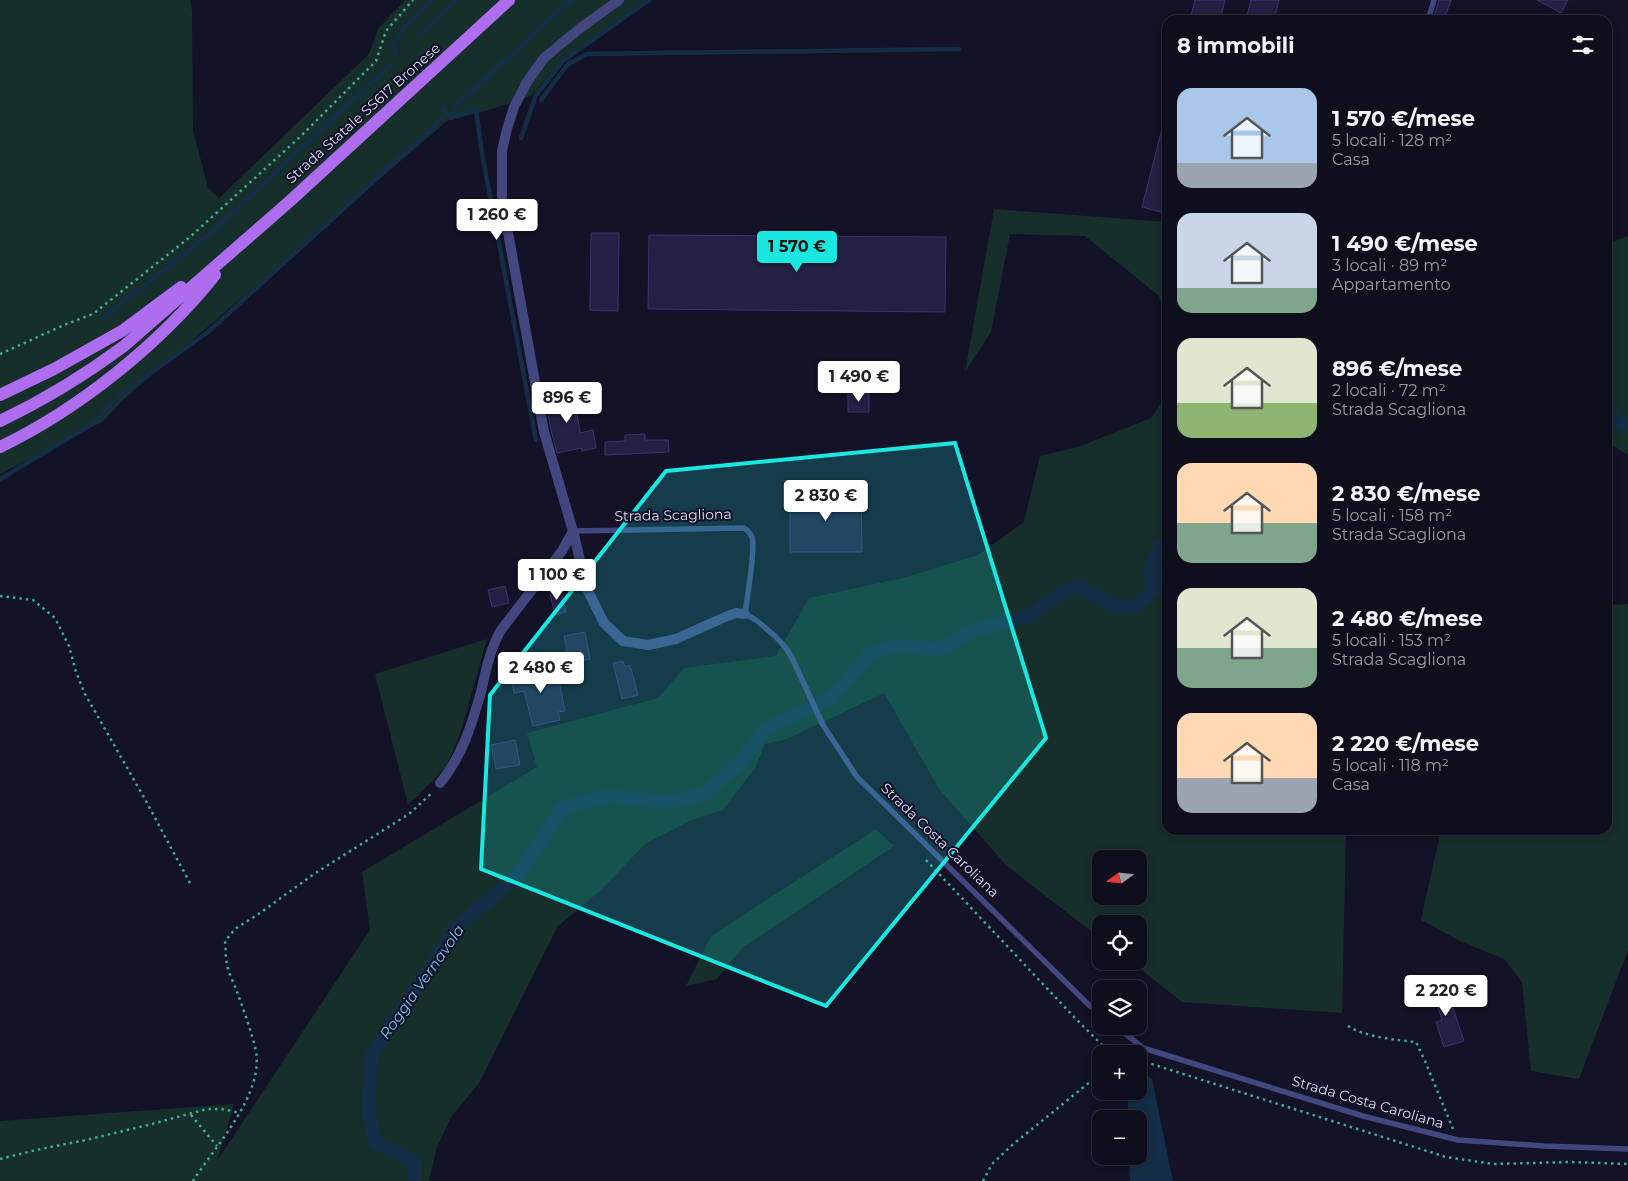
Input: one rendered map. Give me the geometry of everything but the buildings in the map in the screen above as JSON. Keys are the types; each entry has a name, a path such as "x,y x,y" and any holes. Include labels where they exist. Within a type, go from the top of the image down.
{"main road":[{"name":"Strada Statale SS617 Bronese","path":"236,248 509,0"},
{"path":"0,395 54,369 122,331 236,248"},
{"path":"0,421 58,391 95,367 156,319 236,248"},
{"path":"0,447 52,419 114,374 166,329 194,301 236,248"}],"street":[{"path":"619,0 544,58 527,82 514,107 502,151 502,199 544,432 586,589 604,623 623,641 648,645 662,643 676,639 736,613 745,614"},
{"path":"440,783 450,771 462,749 480,695 491,649 496,639 562,551 572,531"}],"lane":[{"path":"1430,15 1434,0"},
{"name":"Strada Scagliona","path":"572,531 744,528 752,538 754,550 745,614"},
{"name":"Strada Costa Caroliana","path":"745,614 756,620 775,636 793,660 823,725 857,777 1092,1007"},
{"name":"Strada Costa Caroliana","path":"1127,1035 1143,1048 1354,1113 1458,1140 1628,1149"}],"path":[{"path":"0,354 93,314 190,237 301,136 376,61 386,31 413,0"},
{"path":"0,596 32,600 55,618 69,646 76,672 85,694 191,885"},
{"path":"193,1181 240,1113 253,1084 256,1070 256,1049 227,964 225,941 235,928 260,913 314,874 409,814 440,783"},
{"path":"926,860 1102,1045"},
{"path":"1348,1026 1355,1031 1416,1042 1458,1140"},
{"path":"983,1181 992,1164 1011,1146 1092,1080"},
{"path":"0,1159 207,1109 222,1109 240,1113"},
{"path":"190,1114 217,1146"}],"highlighted area":[{"path":"955,443 1046,738 826,1006 481,869 490,695 666,471"}],"green space":[{"path":"0,0 190,0 192,11 193,130 208,188 219,198 369,54 378,29 405,0 648,0 563,59 531,96 447,121 124,399 102,422 0,474"},
{"path":"994,209 1162,222 1162,308 1159,296 1085,236 1010,234 991,332 965,372"},
{"path":"1628,236 1628,455 1612,445 1612,242"},
{"path":"1162,402 1162,835 1346,835 1342,1013 1182,1002 1141,970 1147,970 1147,915 1092,915 1092,932 1007,866 939,789 884,693 787,739 765,744 755,768 723,810 689,821 645,844 601,890 558,926 479,1083 451,1117 436,1150 429,1181 0,1181 0,1121 234,1104 217,1161 370,930 362,872 537,767 527,733 658,698 684,668 776,656 809,598 903,578 978,555 1024,522 1040,456 1078,447 1151,418"},
{"path":"1628,604 1628,950 1579,1079 1531,1071 1522,982 1504,959 1460,941 1421,920 1440,835 1612,835 1612,605"},
{"path":"487,639 460,734 447,766 408,805 375,674"},
{"path":"876,829 894,846 742,948 717,979 686,986 711,936"}],"water":[{"path":"1147,1076 1152,1079 1173,1181 1130,1181 1129,1165 1147,1165 1147,1110 1128,1110 1128,1100 1147,1100"}],"waterway":[{"path":"396,55 393,45 405,27 431,0"},
{"path":"419,35 457,0"},
{"path":"453,108 571,0"},
{"path":"521,138 536,95 563,61 649,0"},
{"path":"541,100 568,64 587,54 959,49"},
{"path":"103,318 213,231 390,65"},
{"path":"443,108 452,118 476,109 482,153 536,440"},
{"path":"0,479 92,424 120,395 208,332 442,119"},
{"name":"Roggia Vernavola","path":"1612,418 1628,427"},
{"name":"Roggia Vernavola","path":"415,1181 415,1163 394,1151 376,1144 368,1111 371,1056 457,927 517,876 563,808 607,796 669,802 703,795 740,763 765,729 831,698 871,653 896,646 940,649 974,630 1029,616 1060,594 1077,586 1117,607 1136,606 1153,591 1150,569 1162,546"},
{"name":"Roggia Vernavola","path":"1154,588 1160,571 1162,570"}]}
